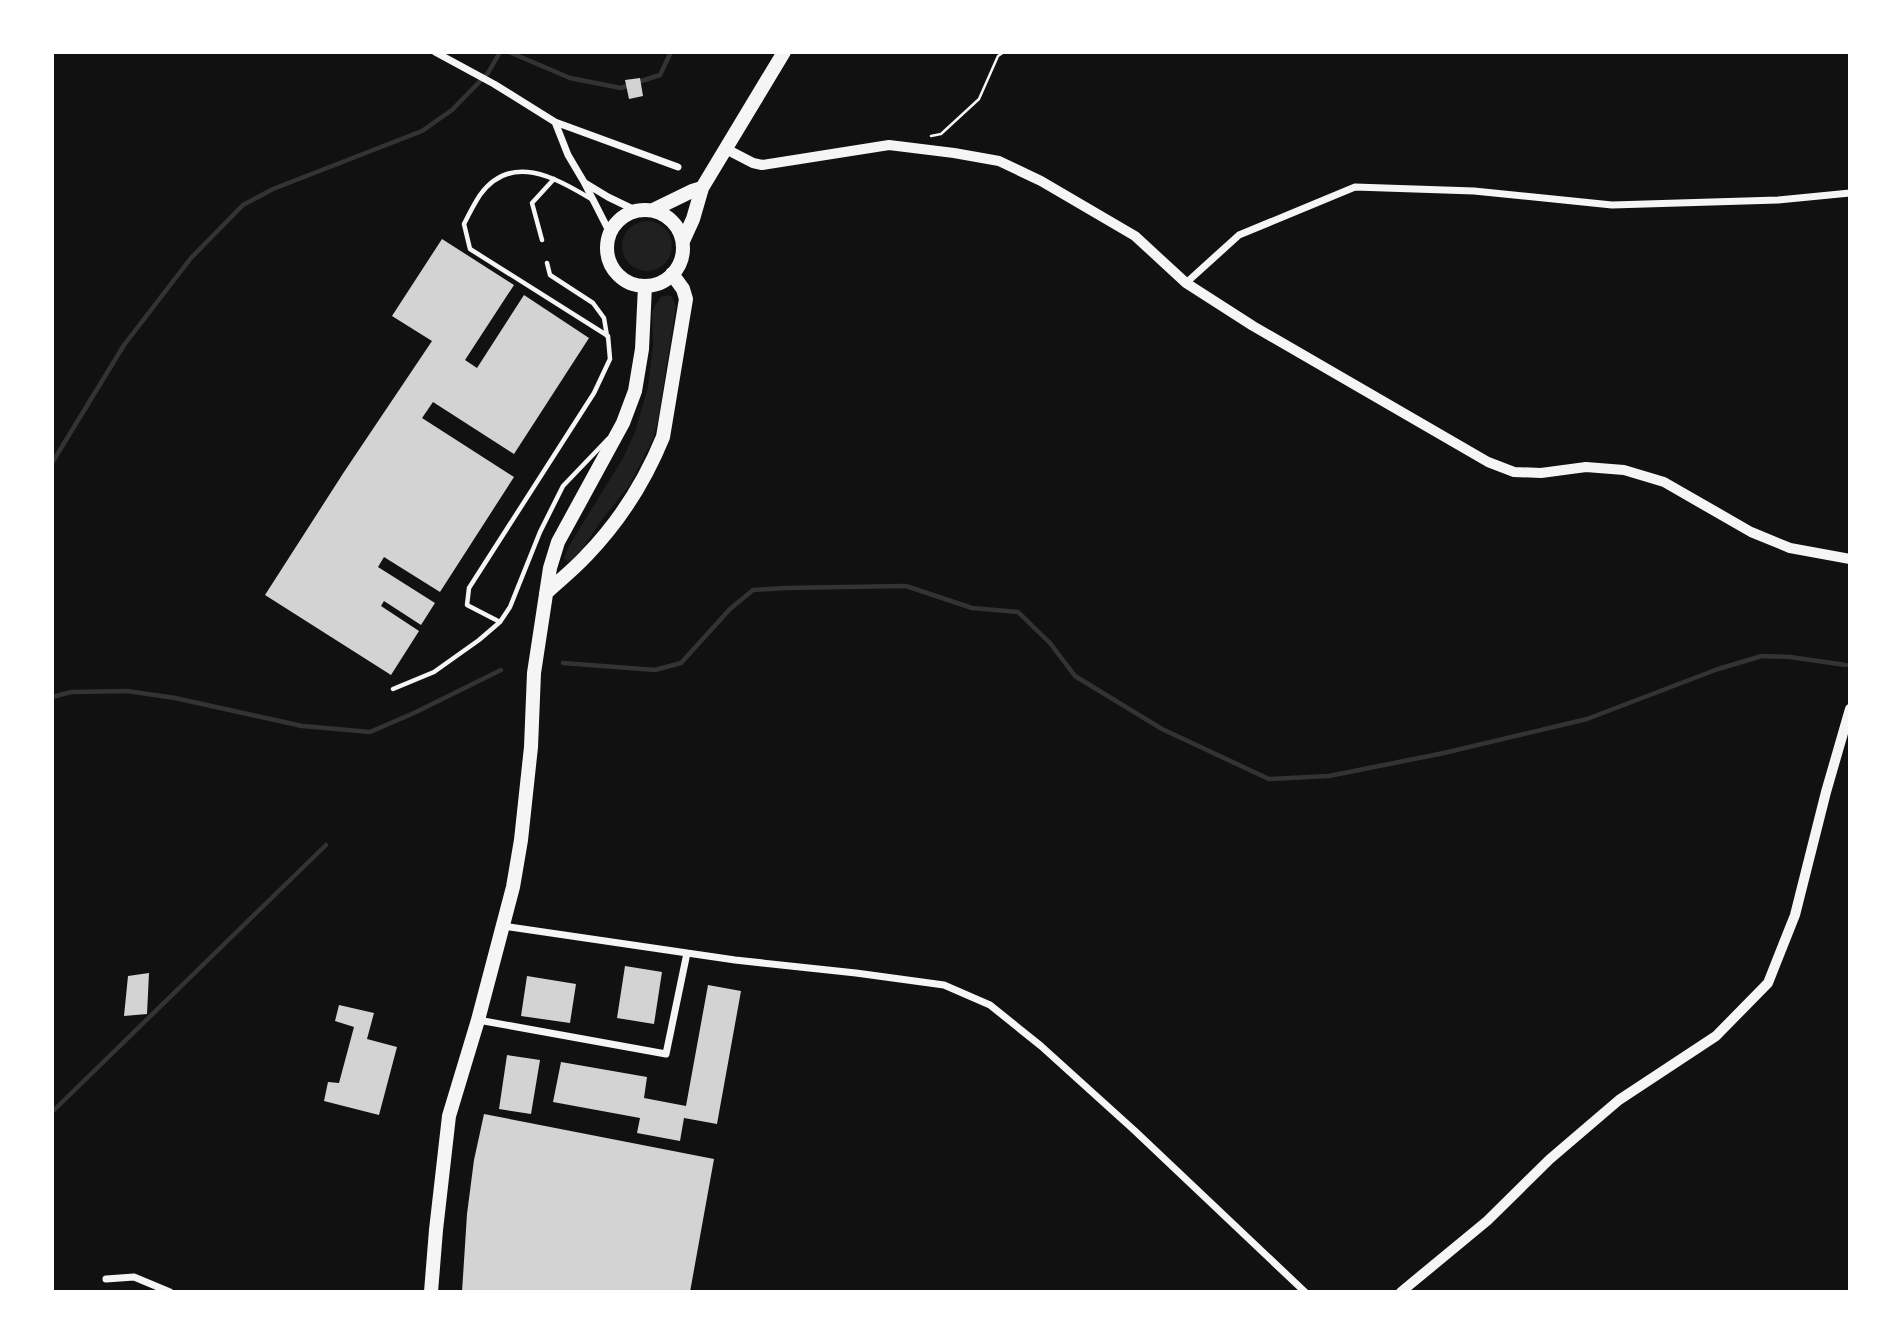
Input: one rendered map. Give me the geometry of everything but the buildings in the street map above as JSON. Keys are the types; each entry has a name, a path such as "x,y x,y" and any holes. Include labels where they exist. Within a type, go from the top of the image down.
{"main road":[{"path":"683,241 702,188 784,52"},
{"path":"653,210 673,221 683,241 683,254 672,274 658,283 645,286 633,284 622,278 608,257 610,233 617,223 626,215 653,210 702,188"},
{"path":"546,593 586,556 621,515 641,486 663,437 686,299 683,289 672,274"},
{"path":"431,1292 449,1116 503,926 521,840 531,747 534,673 550,568 558,542 623,424 635,391 642,349 645,286"}],"street":[{"path":"436,52 555,122 678,167"},
{"path":"555,122 568,155 610,233"},
{"path":"726,149 762,165 889,145 999,161 1041,181 1135,236 1186,283 1265,333 1488,462 1514,472 1541,473 1586,467 1624,470 1664,482 1751,532 1790,548 1850,559"},
{"path":"584,182 637,211"},
{"path":"1186,283 1240,235 1355,187 1474,191 1612,205 1778,200 1850,193"},
{"path":"1401,1292 1487,1221 1550,1159 1619,1100 1716,1036 1768,983 1795,915 1850,709"},
{"path":"503,926 735,960 944,985 990,1005 1041,1046 1116,1114 1306,1292"},
{"path":"478,1020 666,1054 687,953"},
{"path":"106,1279 134,1277 170,1292"}],"lane":[{"path":"593,201 538,173 517,172 500,177 481,193 464,224 470,249 608,337"},
{"path":"542,240 532,203 554,180"},
{"path":"500,622 467,606 469,588 594,393 610,359 604,318 593,303 550,275 547,263"},
{"path":"393,690 433,672 500,622 510,607 540,532 563,486 623,424"}],"path":[{"path":"928,137 941,134 979,99 998,56 1004,52"}],"shaded area":[{"path":"647,221 665,228 672,246 665,264 647,271 629,264 622,246 629,228"},
{"path":"668,295 676,306 653,439 629,486 575,559 568,562 564,558 569,546 623,458 635,432 648,387 653,346 652,314 661,297"}],"waterway":[{"path":"52,463 124,345 191,258 243,205 273,189 422,131 452,110 488,73 500,52"},
{"path":"509,52 570,78 621,88 630,85"},
{"path":"638,82 660,75 671,52"},
{"path":"563,663 655,670 681,663 730,609 753,590 906,586 972,608 1018,612 1050,643 1075,676 1162,729 1269,779 1329,776 1444,753 1587,719 1718,669 1762,656 1846,665"},
{"path":"52,697 71,692 127,691 175,698 302,726 370,732 501,670"},
{"path":"52,1112 326,845"}]}
